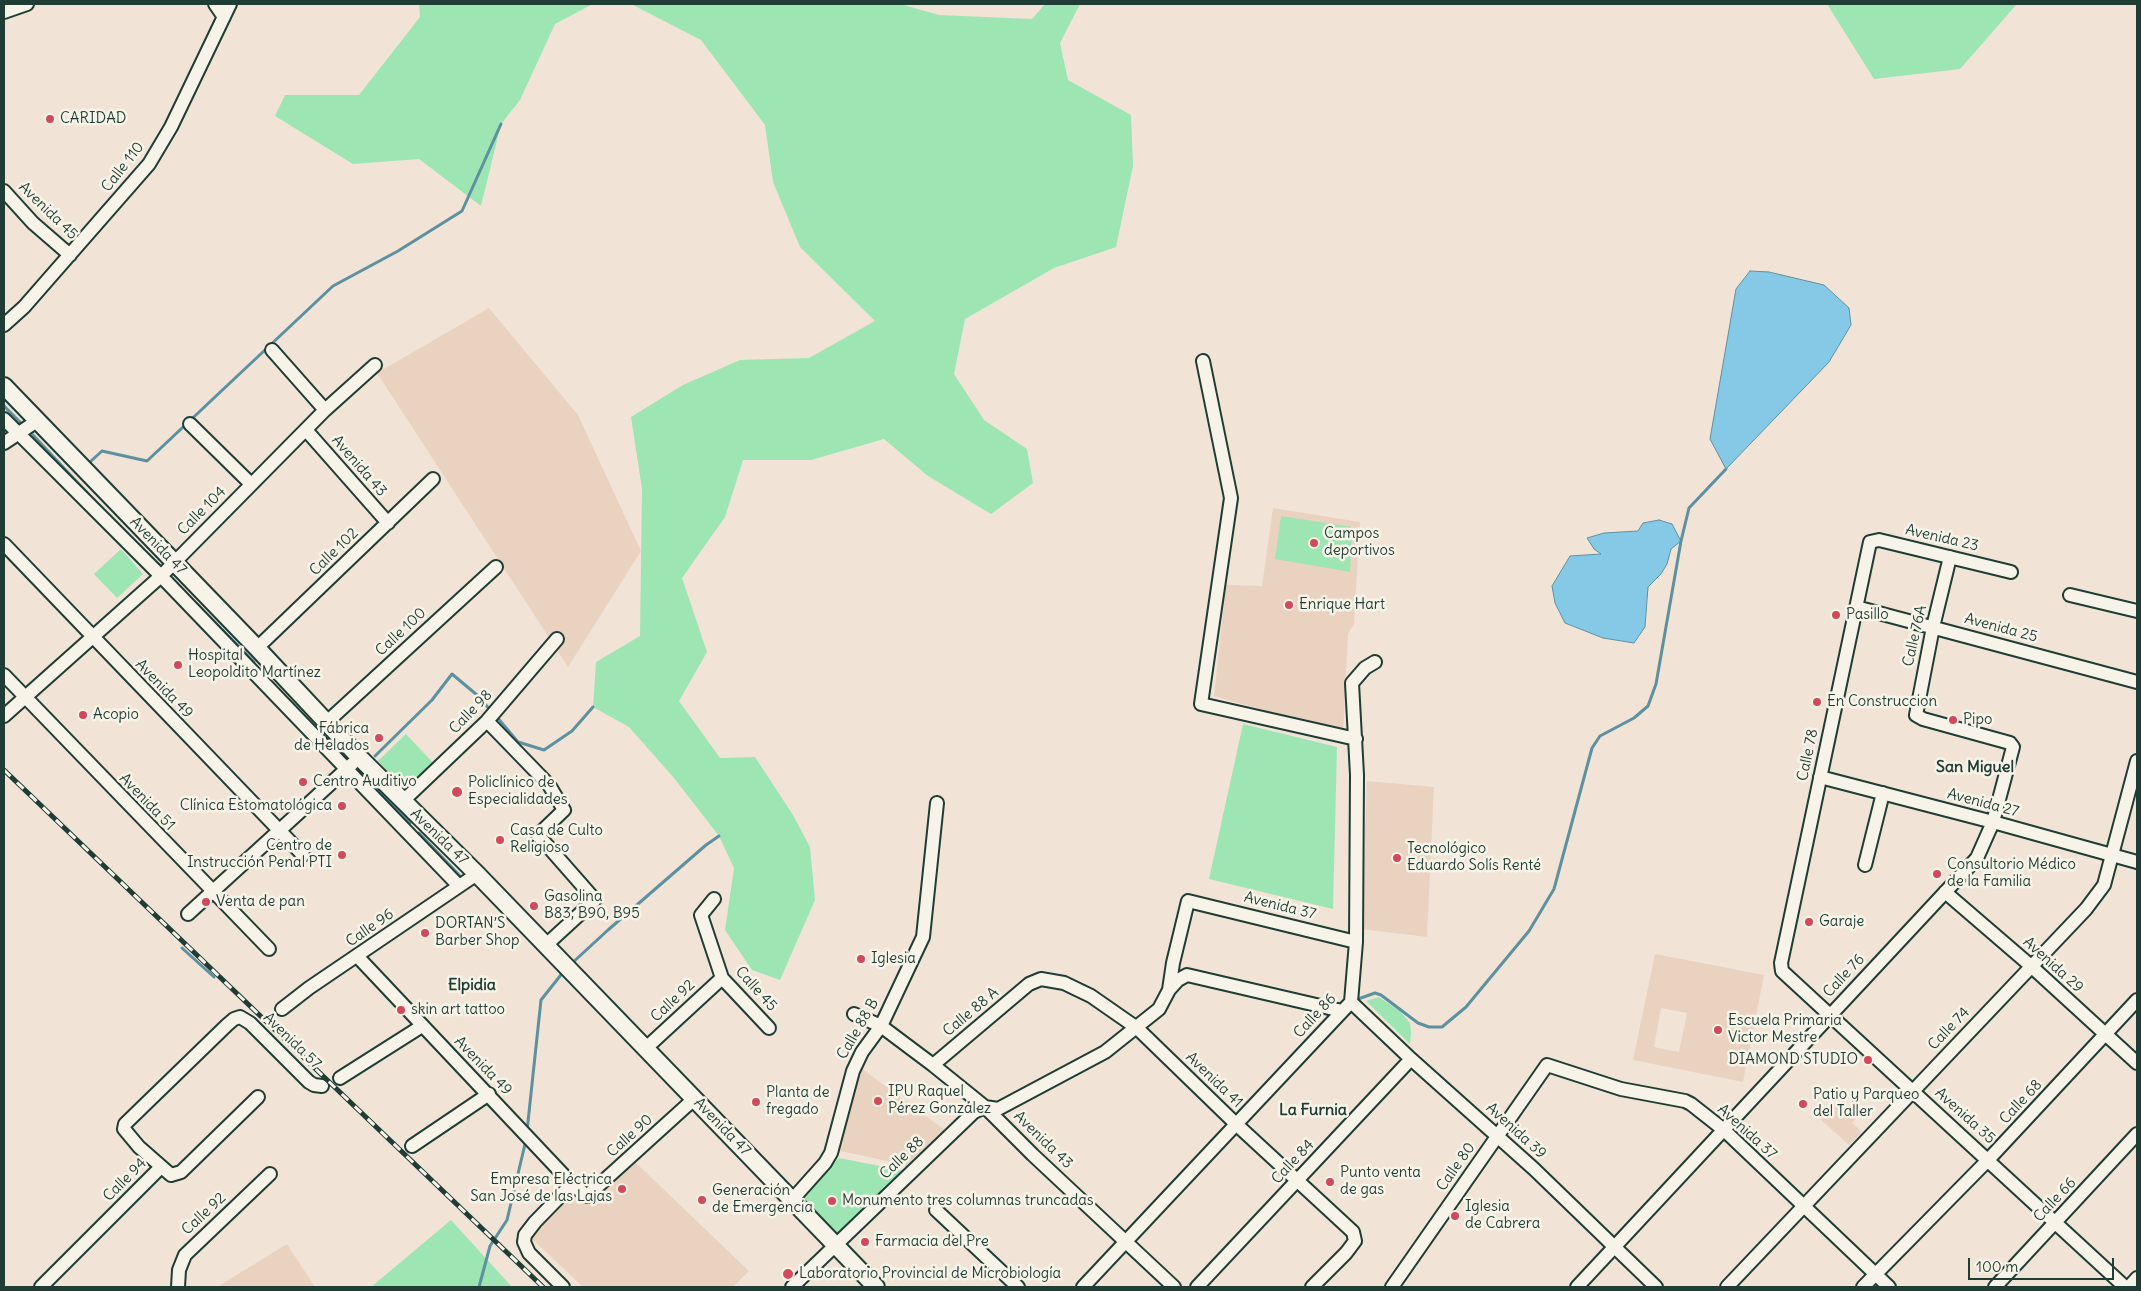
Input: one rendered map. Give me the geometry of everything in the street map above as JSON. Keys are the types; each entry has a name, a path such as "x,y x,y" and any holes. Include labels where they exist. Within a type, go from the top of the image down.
{"main road":[{"name":"Avenida 47","path":"4,386 359,757 478,874 876,1287"}],"street":[{"path":"4,12 27,4"},
{"path":"215,4 224,17"},
{"name":"Calle 110","path":"4,325 24,307 149,164 171,127 230,4"},
{"name":"Avenida 45","path":"4,191 32,223 70,255"},
{"path":"272,350 325,410"},
{"path":"1203,362 1231,498 1201,704 1356,740"},
{"name":"Calle 104","path":"4,716 161,576 325,410 375,365"},
{"name":"Avenida 47","path":"4,419 161,576 459,886"},
{"path":"4,443 37,421"},
{"path":"190,424 251,484"},
{"name":"Avenida 43","path":"306,430 388,523"},
{"name":"Calle 102","path":"256,648 433,479"},
{"name":"Avenida 23","path":"1868,547 1873,540 1879,540 2011,572"},
{"name":"Avenida 49","path":"4,544 92,638 280,830 303,856"},
{"name":"Calle 78","path":"1782,971 1781,963 1868,547"},
{"name":"Calle 76A","path":"1950,557 1916,715 1923,719 2010,743 2013,752"},
{"name":"Calle 100","path":"327,722 496,567"},
{"path":"2070,595 2137,611"},
{"name":"Avenida 25","path":"1856,607 2137,682"},
{"name":"Calle 98","path":"403,801 487,721 557,639"},
{"name":"Calle 86","path":"1083,1287 1347,1007 1356,942 1356,740 1352,683 1365,668 1375,662"},
{"name":"Avenida 51","path":"4,675 24,698 269,949"},
{"path":"277,697 291,684"},
{"path":"487,721 549,786 564,810 538,835 595,900 546,945"},
{"name":"Calle 76","path":"1577,1287 1616,1248 1977,858 1993,822 2013,752"},
{"path":"188,914 359,757"},
{"name":"Calle 74","path":"1727,1287 2086,908 2104,885 2137,761"},
{"name":"Avenida 27","path":"1820,778 1993,822 2137,862"},
{"path":"1865,865 1883,793"},
{"name":"Calle 88 B","path":"792,1200 825,1163 831,1152 853,1071 862,1052 881,1026 922,937 937,803"},
{"name":"Calle 96","path":"282,1009 309,988 478,874"},
{"name":"Avenida 29","path":"1945,892 2031,966 2137,1063"},
{"name":"Calle 45","path":"714,899 701,915 722,978 769,1028"},
{"name":"Calle 88","path":"1169,990 1186,905 1188,901 1196,902"},
{"name":"Avenida 37","path":"1196,902 1356,942"},
{"name":"Avenida 49","path":"357,956 572,1184 587,1196"},
{"name":"Avenida 35","path":"1782,971 2127,1287"},
{"name":"Calle 88","path":"792,1287 974,1112 985,1108 998,1109 1105,1052 1137,1028 1158,1009 1169,990 1178,980 1187,975 1347,1007"},
{"name":"Calle 92","path":"646,1049 722,978"},
{"name":"Avenida 41","path":"1029,984 1041,979 1064,983 1091,996 1137,1028 1236,1124 1353,1232 1355,1241 1346,1254 1312,1287"},
{"name":"Calle 88 A","path":"933,1065 1029,984"},
{"name":"Calle 68","path":"1863,1287 1988,1160 2137,1000"},
{"name":"Avenida 39","path":"1347,1007 1411,1059 1498,1136 1656,1287"},
{"name":"Avenida 43","path":"854,1014 881,1026 933,1065 985,1108 1174,1287"},
{"name":"Avenida 57","path":"161,1167 139,1147 124,1129 125,1124 234,1019 240,1017 250,1023 309,1082 322,1086"},
{"path":"340,1078 422,1026"},
{"name":"Calle 84","path":"1197,1287 1411,1059"},
{"name":"Avenida 37","path":"1547,1065 1621,1089 1688,1102 1724,1130 1889,1287"},
{"name":"Calle 80","path":"1392,1287 1547,1065"},
{"path":"412,1146 488,1094"},
{"name":"Calle 94","path":"41,1287 161,1167 171,1175 181,1172 258,1097"},
{"name":"Calle 90","path":"587,1196 694,1099"},
{"name":"Calle 66","path":"1995,1287 2057,1223 2137,1134"},
{"name":"Calle 92","path":"178,1287 179,1270 185,1255 270,1174"},
{"path":"563,1287 529,1253 524,1242 525,1235 535,1222 572,1184"},
{"path":"936,1210 1018,1287"},
{"path":"2127,1287 2137,1278"}],"shaded area":[{"path":"489,308 578,415 641,551 568,667 377,373"},
{"name":"Enrique Hart","path":"1273,508 1360,522 1354,624 1348,634 1343,733 1214,696 1226,585 1262,586"},
{"name":"Tecnológico Eduardo Solís Renté","path":"1367,781 1434,787 1427,937 1361,929"},
{"name":"Escuela Primaria Victor Mestre","path":"1655,954 1764,975 1743,1082 1633,1060","holes":["1661,1008 1687,1013 1679,1052 1654,1047"]},
{"name":"IPU Raquel Pérez González","path":"861,1068 945,1130 906,1165 840,1151 856,1073"},
{"path":"1839,1098 1858,1116 1852,1123 1862,1132 1849,1145 1820,1119"},
{"path":"634,1161 749,1271 733,1287 583,1287 529,1236 574,1189 591,1206"},
{"path":"287,1244 315,1287 217,1287"}],"green space":[{"path":"419,4 593,4 555,24 520,100 501,124 481,206 419,159 353,164 275,116 285,95 359,95 420,17"},
{"path":"631,4 900,4 939,15 1032,19 1045,4 1080,4 1060,43 1068,80 1131,115 1133,166 1116,247 1054,268 965,319 954,374 984,420 1027,449 1033,483 991,514 928,476 884,439 811,460 743,460 725,517 682,578 707,652 679,701 720,758 755,757 793,815 810,847 815,900 780,980 752,970 725,930 734,868 719,836 674,778 629,727 593,707 596,662 640,636 642,489 631,417 683,385 740,360 809,358 875,321 800,247 773,182 765,125 701,40"},
{"path":"1827,4 2017,4 1960,69 1874,79"},
{"name":"Campos deportivos","path":"1281,516 1352,527 1350,572 1275,559"},
{"path":"121,549 143,574 117,598 94,574"},
{"path":"1243,724 1337,747 1333,909 1209,879"},
{"path":"406,734 436,766 408,793 378,761"},
{"path":"1379,997 1401,1012 1410,1023 1410,1044 1366,1001"},
{"path":"839,1158 905,1171 836,1237 798,1197"},
{"path":"451,1220 512,1287 371,1287"}],"water":[{"path":"1750,271 1769,272 1824,285 1849,308 1851,325 1829,362 1726,469 1710,439 1736,289"},
{"path":"1659,520 1672,524 1681,541 1671,549 1667,564 1661,574 1648,587 1645,627 1634,643 1603,638 1565,623 1555,603 1552,586 1570,556 1601,554 1594,549 1587,538 1604,533 1638,531 1643,523"}],"waterway":[{"path":"90,462 102,451 147,461 333,286 398,251 462,211 501,124"},
{"path":"4,406 23,425"},
{"path":"33,435 106,513"},
{"path":"1358,999 1375,993 1381,995 1418,1023 1429,1027 1442,1027 1466,1007 1529,931 1554,889 1592,748 1600,736 1634,718 1648,706 1656,684 1681,541 1689,508 1726,469"},
{"path":"197,604 254,662"},
{"path":"375,756 432,700 452,674 477,695 491,711"},
{"path":"496,716 518,742 544,750 572,731 593,707"},
{"path":"319,731 345,759"},
{"path":"358,771 410,823"},
{"path":"419,833 461,877"},
{"path":"570,965 706,845 719,836"},
{"path":"182,948 214,977"},
{"path":"527,1131 541,1000 564,971"},
{"path":"479,1287 490,1246 507,1220 526,1140"}],"railway":[{"path":"4,770 543,1287"}],"place":[{"name":"CARIDAD","path":"50,119"},
{"name":"Campos deportivos","path":"1314,543"},
{"name":"Enrique Hart","path":"1289,605"},
{"name":"Pasillo","path":"1836,615"},
{"name":"Hospital Leopoldito Martínez","path":"178,665"},
{"name":"En Construccion","path":"1817,702"},
{"name":"Acopio","path":"83,715"},
{"name":"Pipo","path":"1953,720"},
{"name":"Fábrica de Helados","path":"379,738"},
{"name":"Centro Auditivo","path":"303,782"},
{"name":"Policlínico de Especialidades","path":"457,792"},
{"name":"Clínica Estomatológica","path":"342,806"},
{"name":"Casa de Culto Religioso","path":"500,840"},
{"name":"Centro de Instrucción Penal PTI","path":"342,855"},
{"name":"Tecnológico Eduardo Solís Renté","path":"1397,858"},
{"name":"Consultorio Médico de la Familia","path":"1937,874"},
{"name":"Venta de pan","path":"206,902"},
{"name":"Gasolina B83, B90, B95","path":"534,906"},
{"name":"Garaje","path":"1809,922"},
{"name":"DORTAN’S Barber Shop","path":"425,933"},
{"name":"Iglesia","path":"861,959"},
{"name":"skin art tattoo","path":"401,1010"},
{"name":"Escuela Primaria Victor Mestre","path":"1718,1030"},
{"name":"DIAMOND STUDIO","path":"1868,1060"},
{"name":"IPU Raquel Pérez González","path":"878,1101"},
{"name":"Planta de fregado","path":"756,1102"},
{"name":"Patio y Parqueo del Taller","path":"1803,1104"},
{"name":"Punto venta de gas","path":"1330,1182"},
{"name":"Empresa Eléctrica San José de las Lajas","path":"622,1189"},
{"name":"Generación de Emergencia","path":"702,1200"},
{"name":"Monumento tres columnas truncadas","path":"832,1201"},
{"name":"Iglesia de Cabrera","path":"1455,1216"},
{"name":"Farmacia del Pre","path":"865,1242"},
{"name":"Laboratorio Provincial de Microbiología","path":"788,1274"}],"district":[{"name":"San Miguel","path":"1975,767"},
{"name":"Elpidia","path":"472,985"},
{"name":"La Furnia","path":"1313,1110"}]}
